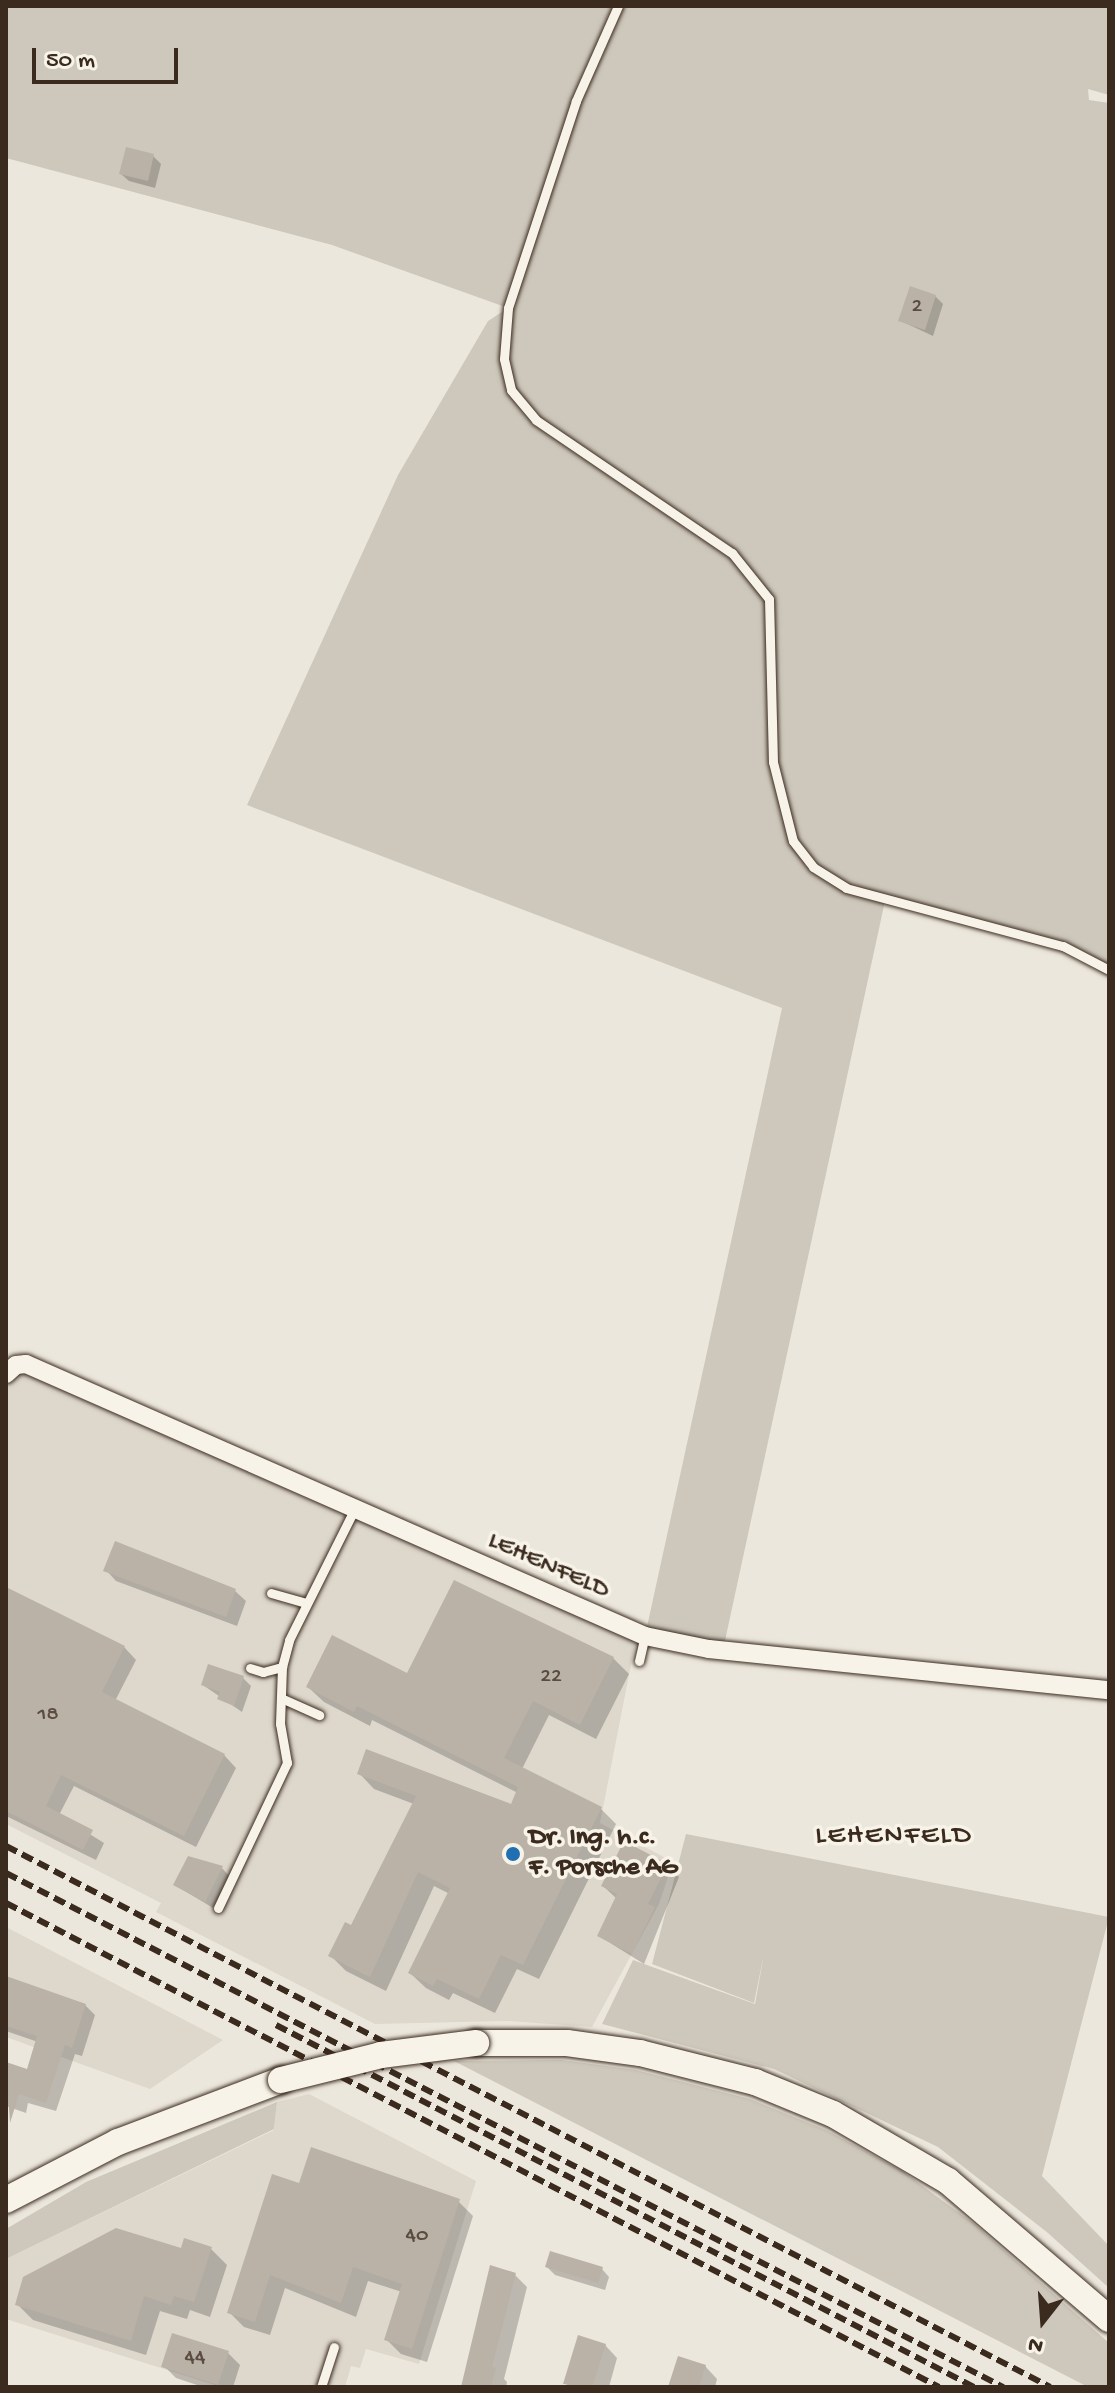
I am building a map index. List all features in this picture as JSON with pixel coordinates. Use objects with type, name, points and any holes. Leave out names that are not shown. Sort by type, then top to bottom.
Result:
[{"type":"main road","points":[[6,2200],[118,2142],[281,2080],[381,2055],[476,2043],[567,2043],[640,2053],[755,2082],[833,2114],[948,2181],[1109,2319]]},
{"type":"street","name":"LEHENFELD","points":[[6,1374],[16,1365],[26,1364],[645,1636],[709,1649],[1109,1690]]},
{"type":"lane","points":[[618,6],[576,101],[508,308],[504,359],[511,390],[536,420],[732,553],[769,599],[775,774],[793,841],[813,867],[846,888],[1063,946],[1109,970]]},
{"type":"lane","points":[[218,1908],[287,1763],[281,1698],[282,1667],[307,1603],[354,1510]]},
{"type":"lane","points":[[271,1593],[307,1603]]},
{"type":"lane","points":[[639,1661],[645,1636]]},
{"type":"lane","points":[[250,1668],[263,1672],[282,1667]]},
{"type":"lane","points":[[281,1698],[319,1715]]},
{"type":"lane","points":[[321,2387],[334,2347]]},
{"type":"shaded area","points":[[6,6],[1109,6],[1109,95],[1088,89],[1089,100],[1109,103],[1109,970],[1063,946],[885,901],[723,1650],[645,1636],[782,1008],[247,805],[398,475],[488,321],[508,308],[332,245],[6,158]]},
{"type":"shaded area","points":[[16,1365],[636,1639],[600,1823],[673,1862],[659,1904],[592,2027],[507,2021],[375,2024],[156,1912],[161,1903],[6,1824],[6,1394]]},
{"type":"shaded area","points":[[686,1834],[1109,1917],[1042,2176],[1109,2246],[1109,2288],[1048,2233],[938,2147],[774,2069],[602,2024],[633,1960],[755,2004],[764,1954],[754,2003],[652,1964]]},
{"type":"shaded area","points":[[6,1927],[223,2040],[150,2089],[6,2037]]},
{"type":"shaded area","points":[[562,2060],[636,2070],[750,2099],[826,2130],[902,2171],[973,2223],[1109,2343],[1109,2387],[1088,2387],[454,2061]]},
{"type":"shaded area","points":[[309,2094],[476,2181],[419,2364],[366,2349],[360,2368],[351,2366],[345,2387],[221,2387],[6,2319],[6,2259],[274,2130],[277,2102]]},
{"type":"shaded area","points":[[277,2102],[274,2129],[6,2259],[6,2229],[86,2182]]},
{"type":"building","points":[[126,147],[154,154],[148,181],[119,174]]},
{"type":"building","points":[[910,286],[936,295],[925,330],[898,321]]},
{"type":"building","points":[[115,1541],[236,1589],[226,1617],[103,1571]]},
{"type":"building","points":[[454,1580],[614,1657],[580,1725],[533,1701],[504,1758],[602,1807],[523,1965],[501,1955],[479,1999],[437,1979],[433,1986],[408,1973],[450,1888],[418,1872],[370,1977],[328,1956],[345,1922],[351,1925],[416,1796],[357,1774],[366,1749],[511,1804],[518,1787],[357,1706],[354,1712],[306,1687],[332,1635],[407,1673]]},
{"type":"building","points":[[6,1587],[125,1646],[102,1692],[225,1754],[184,1836],[61,1775],[46,1806],[93,1830],[83,1850],[6,1811]]},
{"type":"building","points":[[208,1664],[244,1676],[234,1706],[217,1699],[220,1692],[201,1685]]},
{"type":"building","points":[[624,1841],[668,1864],[648,1904],[655,1907],[632,1954],[597,1936],[617,1894],[601,1886]]},
{"type":"building","points":[[188,1856],[223,1866],[205,1902],[173,1885]]},
{"type":"building","points":[[6,1976],[86,2004],[72,2048],[65,2045],[46,2103],[19,2094],[10,2123],[6,2062],[27,2069],[37,2036],[6,2026]]},
{"type":"building","points":[[311,2147],[460,2199],[412,2349],[384,2340],[402,2284],[353,2267],[341,2303],[270,2275],[255,2322],[227,2313],[272,2174],[299,2183]]},
{"type":"building","points":[[116,2228],[181,2248],[184,2238],[212,2247],[194,2302],[174,2296],[171,2305],[144,2296],[131,2341],[15,2305],[23,2277]]},
{"type":"building","points":[[550,2251],[603,2267],[598,2283],[545,2267]]},
{"type":"building","points":[[490,2265],[516,2273],[492,2367],[496,2368],[491,2387],[461,2387]]},
{"type":"building","points":[[172,2333],[229,2351],[218,2385],[161,2367]]},
{"type":"building","points":[[578,2335],[606,2344],[592,2387],[563,2384]]},
{"type":"building","points":[[678,2356],[706,2365],[699,2387],[668,2387]]},
{"type":"railway","points":[[6,1846],[1050,2387]]},
{"type":"railway","points":[[6,1873],[1003,2387]]},
{"type":"railway","points":[[6,1903],[939,2387]]},
{"type":"railway","points":[[276,2025],[974,2387]]},
{"type":"place","name":"Dr. Ing. h.c. F. Porsche AG","points":[[513,1854]]},
{"type":"district","name":"LEHENFELD","points":[[894,1837]]}]
